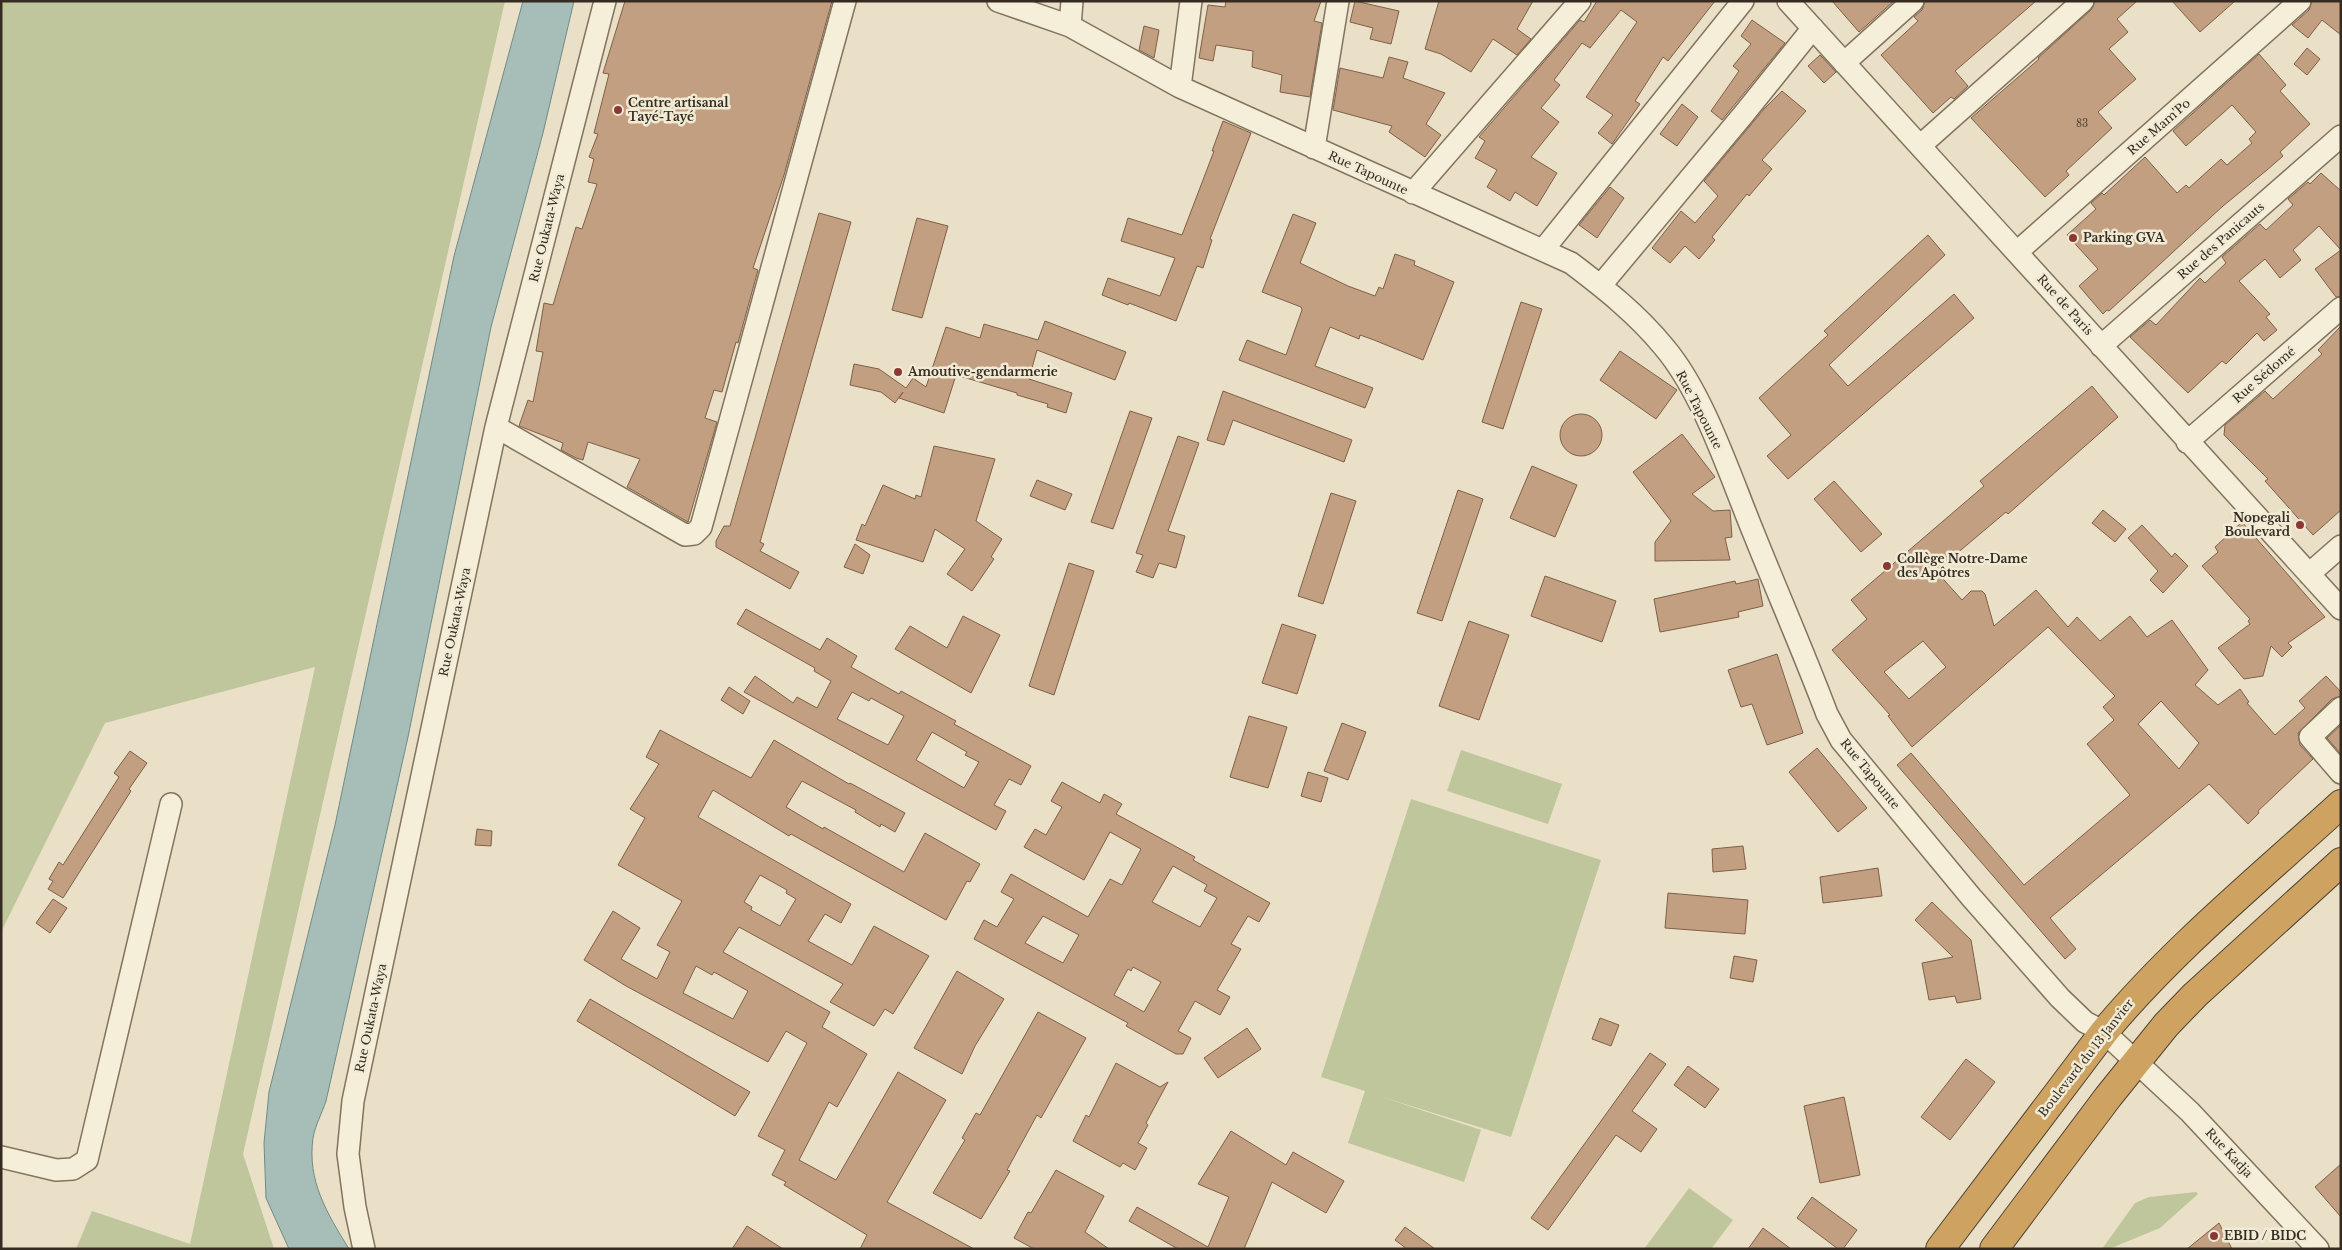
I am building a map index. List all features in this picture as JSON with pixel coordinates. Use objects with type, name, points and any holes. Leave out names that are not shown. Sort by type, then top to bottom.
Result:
[{"type":"highway","name":"Boulevard du 13 Janvier","points":[[1940,1249],[2104,1032],[2133,997],[2164,966],[2341,804]]},
{"type":"highway","points":[[1994,1249],[2136,1062],[2166,1026],[2195,995],[2341,862]]},
{"type":"street","name":"Rue Oukata-Waya","points":[[364,1249],[354,1207],[348,1154],[353,1101],[496,427],[605,1]]},
{"type":"street","points":[[496,427],[685,535],[694,534],[701,527],[845,1]]},
{"type":"street","name":"Rue Tapounte","points":[[998,1],[1070,26],[1180,88],[1413,194],[1543,250],[1570,263],[1601,285],[1664,347],[1687,380],[1724,459],[1827,714],[1841,740],[1971,898],[2060,998],[2085,1022],[2104,1032],[2136,1062]]},
{"type":"street","points":[[1070,26],[1072,1]]},
{"type":"street","points":[[1180,88],[1191,1]]},
{"type":"street","points":[[1314,148],[1338,1]]},
{"type":"street","points":[[1413,194],[1580,1]]},
{"type":"street","points":[[1543,250],[1743,1]]},
{"type":"street","name":"Rue de Paris","points":[[1788,1],[1921,145],[2187,442],[2341,609]]},
{"type":"street","points":[[1844,63],[1914,1]]},
{"type":"street","points":[[1921,145],[2083,1]]},
{"type":"street","name":"Rue Mam'Po","points":[[2017,252],[2300,1]]},
{"type":"street","points":[[1601,285],[1813,28]]},
{"type":"street","name":"Rue des Panicauts","points":[[2101,346],[2341,136]]},
{"type":"street","name":"Rue Sédomé","points":[[2187,442],[2341,308]]},
{"type":"street","points":[[2309,574],[2341,546]]},
{"type":"street","points":[[2338,765],[2310,737],[2341,708]]},
{"type":"street","points":[[1,1157],[56,1170],[73,1169],[87,1160],[171,804]]},
{"type":"street","name":"Rue Kadja","points":[[2136,1062],[2190,1112],[2318,1249]]},
{"type":"green space","points":[[1,1],[505,1],[243,1154],[274,1249],[76,1249],[92,1211],[190,1244],[315,667],[105,723],[1,932]]},
{"type":"green space","points":[[1461,750],[1562,784],[1548,824],[1447,791]]},
{"type":"green space","points":[[1411,799],[1601,860],[1511,1137],[1379,1096],[1481,1130],[1464,1182],[1348,1143],[1365,1091],[1321,1077]]},
{"type":"green space","points":[[1689,1188],[1733,1220],[1711,1249],[1644,1249]]},
{"type":"green space","points":[[2196,1192],[2198,1194],[2160,1228],[2109,1249],[2102,1249],[2135,1203],[2149,1197]]},
{"type":"water","points":[[523,1],[574,1],[543,133],[491,327],[408,737],[326,1101],[313,1138],[313,1168],[320,1196],[333,1223],[349,1249],[289,1249],[266,1198],[264,1143],[269,1092],[335,825],[454,256]]},
{"type":"building","points":[[625,1],[832,1],[784,175],[753,268],[758,270],[738,343],[736,342],[722,392],[714,390],[705,418],[717,422],[688,522],[627,487],[640,459],[588,442],[583,460],[561,450],[563,443],[519,426],[528,400],[533,402],[543,352],[536,351],[544,303],[553,305],[576,227],[582,229],[597,184],[588,182],[594,159],[589,157],[598,134],[594,133],[609,74],[603,73]]},
{"type":"building","points":[[1226,1],[1321,1],[1314,21],[1322,23],[1310,97],[1280,92],[1282,75],[1252,67],[1253,51],[1216,45],[1213,61],[1199,58],[1208,5],[1225,7]]},
{"type":"building","points":[[1355,1],[1399,11],[1391,44],[1370,39],[1373,28],[1350,22]]},
{"type":"building","points":[[1439,1],[1533,1],[1517,29],[1531,39],[1517,55],[1493,39],[1471,72],[1441,54],[1425,49]]},
{"type":"building","points":[[1597,1],[1715,1],[1668,61],[1663,57],[1635,101],[1640,104],[1612,144],[1598,133],[1613,115],[1586,97],[1637,22],[1621,10],[1590,48],[1582,43],[1554,80],[1560,85],[1541,108],[1559,122],[1531,157],[1557,173],[1537,206],[1515,192],[1510,201],[1487,187],[1497,170],[1475,158],[1485,141],[1479,137],[1580,20],[1584,22]]},
{"type":"building","points":[[1832,1],[1894,1],[1859,32]]},
{"type":"building","points":[[1925,1],[2036,1],[1955,71],[1968,86],[1954,99],[1951,97],[1933,113],[1881,55],[1918,21],[1914,17],[1922,10]]},
{"type":"building","points":[[2095,1],[2137,1],[2117,19],[2128,32],[2109,49],[2136,79],[2098,112],[2112,128],[2066,171],[2069,175],[2045,197],[1971,118],[2039,59],[2091,10]]},
{"type":"building","points":[[2172,1],[2235,1],[2200,32]]},
{"type":"building","points":[[2312,1],[2341,1],[2341,35],[2322,20],[2308,38],[2292,25],[2309,10]]},
{"type":"building","points":[[1752,20],[1785,43],[1722,120],[1711,111],[1739,71],[1733,66],[1751,44],[1741,36]]},
{"type":"building","points":[[1144,26],[1159,30],[1154,58],[1139,50]]},
{"type":"building","points":[[2307,48],[2320,59],[2307,75],[2294,64]]},
{"type":"building","points":[[2259,54],[2286,85],[2280,91],[2310,124],[2280,152],[2283,156],[2223,206],[2109,311],[2107,310],[2103,314],[2079,286],[2098,269],[2067,235],[2096,209],[2091,203],[2102,193],[2104,195],[2145,157],[2177,193],[2186,185],[2189,188],[2221,159],[2227,165],[2252,143],[2249,139],[2256,132],[2232,105],[2186,146],[2173,131]]},
{"type":"building","points":[[1820,55],[1836,72],[1824,83],[1808,66]]},
{"type":"building","points":[[1389,57],[1408,62],[1403,78],[1445,93],[1426,124],[1441,135],[1425,157],[1389,132],[1392,126],[1333,110],[1340,68],[1383,78]]},
{"type":"building","points":[[1782,91],[1806,111],[1762,160],[1772,169],[1749,196],[1747,194],[1712,237],[1715,240],[1699,259],[1685,246],[1670,263],[1652,248],[1681,211],[1695,223],[1718,196],[1704,181],[1764,109]]},
{"type":"building","points":[[1682,104],[1698,117],[1677,146],[1660,134]]},
{"type":"building","points":[[1223,121],[1251,133],[1210,239],[1212,240],[1203,268],[1197,266],[1176,321],[1102,295],[1108,278],[1160,296],[1175,258],[1121,241],[1128,218],[1182,235],[1214,151],[1212,151]]},
{"type":"building","points":[[2321,173],[2341,191],[2341,250],[2319,226],[2293,250],[2301,260],[2280,278],[2265,259],[2239,281],[2270,314],[2266,317],[2277,330],[2264,341],[2257,333],[2226,364],[2222,361],[2188,393],[2130,337],[2150,320],[2156,325],[2200,278],[2205,283],[2226,263],[2222,257],[2260,224],[2266,230],[2293,205],[2288,199],[2308,182],[2310,184]]},
{"type":"building","points":[[1610,187],[1624,198],[1597,238],[1579,225]]},
{"type":"building","points":[[819,213],[851,222],[760,542],[764,544],[760,551],[799,572],[790,589],[716,547],[716,541],[724,526],[730,526]]},
{"type":"building","points":[[1293,214],[1316,223],[1300,263],[1348,286],[1375,296],[1379,287],[1383,289],[1395,254],[1415,261],[1414,265],[1454,282],[1423,360],[1360,335],[1359,339],[1330,327],[1315,366],[1373,388],[1365,408],[1239,360],[1247,340],[1286,355],[1302,310],[1301,307],[1262,292]]},
{"type":"building","points":[[917,218],[948,226],[922,318],[892,310]]},
{"type":"building","points":[[1928,235],[1945,255],[1829,365],[1848,386],[1954,294],[1974,318],[1788,479],[1767,456],[1791,435],[1759,398],[1828,335],[1824,331]]},
{"type":"building","points":[[2341,250],[2341,296],[2336,297],[2315,269]]},
{"type":"building","points":[[1521,302],[1542,309],[1503,429],[1482,422]]},
{"type":"building","points":[[1045,321],[1126,352],[1115,380],[1037,350],[1029,379],[1072,393],[1066,413],[1047,407],[1048,404],[1017,395],[1017,393],[956,375],[944,413],[899,398],[903,392],[895,403],[881,392],[850,385],[854,364],[879,369],[906,388],[913,378],[926,387],[946,327],[980,338],[984,324],[1038,340]]},
{"type":"building","points":[[2341,326],[2341,510],[2313,535],[2265,481],[2268,479],[2224,435],[2225,425],[2265,391],[2273,399],[2322,354],[2318,350]]},
{"type":"building","points":[[1620,351],[1677,390],[1656,419],[1600,380]]},
{"type":"building","points":[[2092,386],[2118,417],[2008,514],[2006,512],[1936,571],[1962,600],[1971,591],[1982,591],[1985,594],[1994,626],[2036,590],[2068,627],[2077,617],[2100,641],[2130,616],[2147,637],[2172,620],[2208,670],[2195,685],[2218,705],[2240,689],[2249,702],[2247,703],[2275,735],[2305,708],[2299,701],[2326,676],[2341,692],[2341,696],[2332,699],[2298,733],[2300,745],[2313,759],[2258,811],[2259,813],[2248,824],[2209,784],[2050,918],[2076,949],[2065,959],[1897,765],[1911,753],[2024,885],[2130,795],[2087,744],[2114,720],[2103,707],[2115,696],[2048,627],[1912,747],[1888,716],[1890,715],[1832,650],[1867,619],[1851,600],[1984,486],[1980,481]],"holes":[[[1923,641],[1946,667],[1909,699],[1884,672]],[[2161,701],[2199,743],[2179,769],[2138,724]]]},
{"type":"building","points":[[1223,391],[1352,440],[1344,462],[1233,420],[1224,445],[1207,440]]},
{"type":"building","points":[[1130,411],[1152,418],[1113,529],[1091,522]]},
{"type":"building","points":[[1581,414],[1596,420],[1602,435],[1596,450],[1581,456],[1566,450],[1560,435],[1566,420]]},
{"type":"building","points":[[1682,434],[1715,477],[1692,494],[1713,511],[1730,510],[1732,537],[1725,538],[1730,560],[1655,561],[1655,542],[1671,521],[1633,472]]},
{"type":"building","points":[[1178,436],[1199,443],[1168,531],[1185,536],[1176,568],[1159,563],[1153,578],[1136,572],[1143,555],[1136,553]]},
{"type":"building","points":[[934,446],[995,459],[976,521],[1002,539],[991,557],[994,559],[972,591],[947,574],[965,549],[935,529],[923,562],[856,540],[862,524],[865,526],[883,485],[915,499],[916,495],[921,497]]},
{"type":"building","points":[[1532,466],[1577,485],[1555,537],[1510,518]]},
{"type":"building","points":[[1037,480],[1072,494],[1065,510],[1030,496]]},
{"type":"building","points":[[1834,481],[1882,534],[1861,552],[1814,499]]},
{"type":"building","points":[[1458,490],[1483,499],[1442,621],[1417,613]]},
{"type":"building","points":[[1331,493],[1356,501],[1323,604],[1298,596]]},
{"type":"building","points":[[2103,510],[2126,529],[2115,542],[2092,523]]},
{"type":"building","points":[[2242,522],[2325,617],[2288,643],[2292,647],[2282,657],[2271,646],[2263,676],[2244,679],[2218,648],[2250,624],[2248,621],[2250,619],[2202,566],[2218,552],[2215,547]]},
{"type":"building","points":[[2142,525],[2172,557],[2175,553],[2188,566],[2163,593],[2150,580],[2158,571],[2128,538]]},
{"type":"building","points":[[855,544],[870,555],[863,574],[844,567]]},
{"type":"building","points":[[1069,563],[1094,571],[1054,695],[1029,686]]},
{"type":"building","points":[[1545,576],[1616,601],[1602,642],[1531,616]]},
{"type":"building","points":[[1758,579],[1763,606],[1738,612],[1739,617],[1660,632],[1654,599],[1735,581],[1736,584]]},
{"type":"building","points":[[746,609],[820,650],[827,638],[857,656],[851,667],[899,694],[901,691],[956,721],[954,724],[1031,766],[1021,785],[1009,779],[994,805],[1006,811],[996,830],[744,692],[755,676],[793,703],[797,697],[817,708],[831,681],[814,671],[815,668],[737,624]],"holes":[[[852,692],[869,701],[871,698],[904,716],[888,745],[837,719]],[[932,732],[967,752],[965,755],[979,762],[964,788],[916,760]]]},
{"type":"building","points":[[963,616],[1000,635],[971,693],[895,649],[910,626],[947,648]]},
{"type":"building","points":[[1469,621],[1509,635],[1479,720],[1439,706]]},
{"type":"building","points":[[1282,624],[1316,635],[1297,694],[1262,683]]},
{"type":"building","points":[[1777,654],[1803,733],[1767,745],[1752,704],[1741,707],[1728,670]]},
{"type":"building","points":[[729,687],[750,701],[743,714],[721,700]]},
{"type":"building","points":[[1249,716],[1287,727],[1268,788],[1230,777]]},
{"type":"building","points":[[1342,723],[1366,732],[1348,780],[1324,771]]},
{"type":"building","points":[[2341,725],[2341,754],[2327,738]]},
{"type":"building","points":[[660,730],[751,778],[774,740],[849,784],[905,813],[895,832],[881,824],[880,827],[855,812],[856,810],[802,781],[786,807],[904,872],[925,833],[980,864],[970,882],[967,881],[946,920],[791,834],[789,836],[713,790],[698,817],[851,904],[841,923],[825,914],[808,941],[852,965],[874,926],[929,956],[893,1014],[885,1009],[874,1026],[830,1002],[843,984],[739,927],[723,952],[830,1012],[822,1027],[867,1054],[837,1107],[829,1102],[799,1160],[836,1180],[898,1072],[946,1100],[887,1202],[974,1249],[860,1249],[867,1235],[784,1185],[786,1182],[772,1175],[785,1150],[758,1136],[807,1043],[786,1031],[768,1062],[626,986],[584,960],[613,911],[640,928],[621,959],[657,979],[670,952],[657,945],[682,901],[618,865],[645,818],[630,809],[659,764],[646,757]],"holes":[[[760,875],[787,890],[786,893],[796,899],[780,926],[751,910],[752,907],[744,902]],[[696,966],[712,975],[714,972],[748,991],[733,1019],[683,993]]]},
{"type":"building","points":[[1817,748],[1867,808],[1838,832],[1789,772]]},
{"type":"building","points":[[130,751],[147,763],[129,789],[131,791],[63,898],[48,889],[53,881],[49,879],[59,862],[63,865],[119,777],[114,773]]},
{"type":"building","points":[[1308,772],[1328,778],[1321,802],[1301,796]]},
{"type":"building","points":[[1062,782],[1100,803],[1104,794],[1122,804],[1116,814],[1195,857],[1193,860],[1270,903],[1259,922],[1248,916],[1231,944],[1241,949],[1217,990],[1230,997],[1220,1015],[1195,1001],[1178,1031],[1191,1038],[1183,1054],[1176,1054],[1126,1026],[1128,1023],[974,939],[984,920],[997,927],[1014,899],[1001,892],[1011,874],[1088,917],[1110,879],[1122,885],[1141,849],[1110,832],[1084,880],[1024,847],[1035,829],[1046,835],[1062,807],[1051,801]],"holes":[[[1173,866],[1207,885],[1204,891],[1217,898],[1200,927],[1152,902]],[[1043,916],[1079,935],[1063,963],[1025,943]],[[1133,967],[1161,982],[1144,1012],[1114,995],[1128,969],[1131,971]]]},
{"type":"building","points":[[477,829],[492,831],[491,846],[475,845]]},
{"type":"building","points":[[1743,846],[1746,869],[1713,872],[1712,849]]},
{"type":"building","points":[[1878,868],[1882,896],[1823,903],[1820,877]]},
{"type":"building","points":[[1668,893],[1748,900],[1745,934],[1665,928]]},
{"type":"building","points":[[53,899],[67,908],[50,933],[36,923]]},
{"type":"building","points":[[1932,902],[1971,940],[1981,999],[1957,1003],[1955,996],[1929,1000],[1922,963],[1953,957],[1915,920]]},
{"type":"building","points":[[1734,956],[1757,960],[1753,982],[1730,978]]},
{"type":"building","points":[[957,971],[1004,999],[975,1046],[962,1074],[914,1048]]},
{"type":"building","points":[[590,999],[750,1092],[735,1116],[577,1021]]},
{"type":"building","points":[[1038,1012],[1086,1038],[1041,1118],[1037,1115],[1007,1170],[1010,1171],[981,1219],[933,1193],[965,1140],[962,1138],[976,1113],[980,1115]]},
{"type":"building","points":[[1600,1018],[1619,1025],[1611,1046],[1592,1039]]},
{"type":"building","points":[[1247,1028],[1261,1049],[1218,1078],[1204,1058]]},
{"type":"building","points":[[1650,1053],[1666,1064],[1632,1111],[1657,1129],[1641,1152],[1616,1135],[1548,1230],[1531,1218]]},
{"type":"building","points":[[1966,1059],[1995,1082],[1950,1140],[1921,1117]]},
{"type":"building","points":[[1116,1063],[1160,1087],[1168,1082],[1146,1123],[1148,1125],[1138,1143],[1147,1148],[1135,1170],[1123,1163],[1120,1167],[1073,1141],[1086,1115],[1089,1117]]},
{"type":"building","points":[[1688,1066],[1719,1089],[1705,1108],[1674,1085]]},
{"type":"building","points":[[1844,1097],[1860,1175],[1820,1183],[1804,1106]]},
{"type":"building","points":[[1231,1131],[1286,1165],[1293,1152],[1344,1181],[1326,1213],[1272,1182],[1244,1249],[1178,1249],[1129,1221],[1137,1207],[1208,1247],[1229,1197],[1198,1184]]},
{"type":"building","points":[[2341,1164],[2341,1217],[2315,1187]]},
{"type":"building","points":[[1056,1170],[1104,1196],[1085,1232],[1109,1249],[1034,1249],[1014,1238],[1028,1212],[1031,1213]]},
{"type":"building","points":[[1812,1197],[1857,1230],[1843,1249],[1838,1249],[1797,1218]]},
{"type":"building","name":"EBID / BIDC","points":[[2219,1223],[2232,1249],[2187,1249]]},
{"type":"building","points":[[747,1226],[783,1249],[732,1249]]},
{"type":"building","points":[[1405,1227],[1435,1249],[1407,1249],[1395,1240]]},
{"type":"building","points":[[1763,1228],[1791,1249],[1748,1249]]},
{"type":"place","name":"Centre artisanal Tayé-Tayé","points":[[618,110]]},
{"type":"place","name":"Parking GVA","points":[[2073,238]]},
{"type":"place","name":"Amoutive-gendarmerie","points":[[898,372]]},
{"type":"place","name":"Nopegali Boulevard","points":[[2300,525]]},
{"type":"place","name":"Collège Notre-Dame des Apôtres","points":[[1887,566]]},
{"type":"place","name":"EBID / BIDC","points":[[2214,1236]]}]
